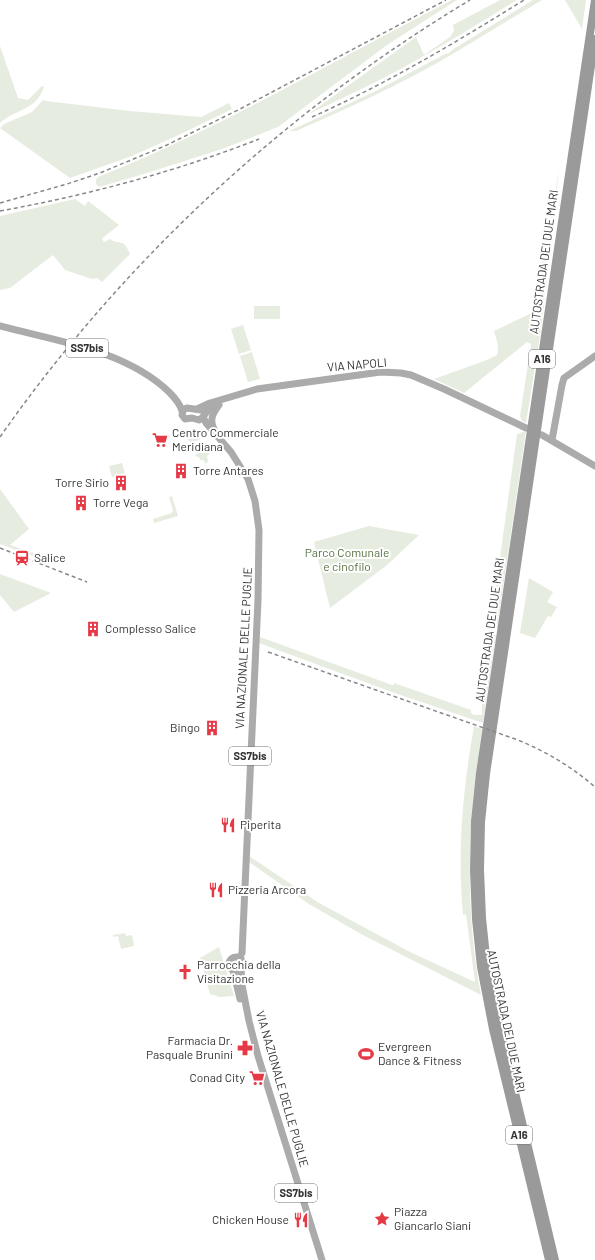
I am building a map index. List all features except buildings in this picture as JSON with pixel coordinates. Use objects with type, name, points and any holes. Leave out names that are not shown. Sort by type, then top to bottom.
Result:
[{"type":"highway","name":"AUTOSTRADA DEI DUE MARI","points":[[549,1260],[492,1011],[476,919],[474,870],[478,797],[489,736],[595,0]]},
{"type":"highway","name":"AUTOSTRADA DEI DUE MARI","points":[[491,720],[595,40]]},
{"type":"highway","name":"AUTOSTRADA DEI DUE MARI","points":[[492,1011],[555,1260]]},
{"type":"main road","name":"SS7bis","points":[[0,326],[78,346],[113,357],[153,378],[174,397],[194,409]]},
{"type":"main road","points":[[552,440],[564,378],[595,356]]},
{"type":"main road","name":"VIA NAPOLI","points":[[201,417],[210,407],[257,389],[381,372],[411,375],[526,428]]},
{"type":"main road","name":"SS7bis","points":[[174,397],[182,411]]},
{"type":"main road","points":[[217,435],[211,418],[213,412],[225,400]]},
{"type":"main road","name":"VIA NAPOLI","points":[[182,411],[225,400]]},
{"type":"main road","points":[[182,411],[182,415],[185,419],[201,417],[202,412],[194,409]]},
{"type":"main road","name":"VIA NAZIONALE DELLE PUGLIE","points":[[201,417],[223,443]]},
{"type":"main road","name":"VIA NAZIONALE DELLE PUGLIE","points":[[201,417],[232,452],[243,469],[252,489],[259,530],[258,600],[244,873],[242,953],[239,958]]},
{"type":"main road","points":[[542,435],[595,466]]},
{"type":"main road","name":"SS7bis","points":[[233,970],[230,966],[230,962],[234,958],[239,958],[243,963],[241,968]]},
{"type":"main road","points":[[233,970],[237,971],[241,968]]},
{"type":"main road","name":"VIA NAZIONALE DELLE PUGLIE","points":[[241,968],[242,985],[258,1056],[322,1260]]},
{"type":"main road","name":"VIA NAZIONALE DELLE PUGLIE","points":[[233,970],[254,1057],[317,1260]]},
{"type":"green space","points":[[452,0],[457,0],[387,45],[278,127],[222,149],[147,173],[99,187],[96,184],[98,177],[189,137],[277,93]]},
{"type":"green space","points":[[500,0],[517,0],[406,66],[310,113],[416,37],[424,55],[450,37],[454,31],[453,25]]},
{"type":"green space","points":[[533,0],[542,0],[413,76],[296,131],[289,131],[372,93],[447,53],[448,54],[452,50]]},
{"type":"green space","points":[[565,0],[586,0],[582,29]]},
{"type":"green space","points":[[0,46],[18,98],[28,100],[42,86],[44,87],[36,101],[0,123]]},
{"type":"green space","points":[[43,100],[130,111],[201,117],[229,103],[232,109],[132,156],[70,178],[0,128],[4,124],[32,112]]},
{"type":"green space","points":[[559,169],[541,330],[526,423],[522,421],[520,416],[531,344],[527,342],[464,393],[434,379],[497,355],[498,346],[494,331],[536,311],[540,274]]},
{"type":"green space","points":[[75,199],[85,206],[88,201],[119,225],[102,239],[104,242],[110,239],[125,245],[130,254],[102,282],[97,278],[92,279],[65,270],[53,255],[10,288],[0,290],[0,216]]},
{"type":"green space","points":[[254,306],[280,306],[280,319],[254,319]]},
{"type":"green space","points":[[243,325],[251,350],[239,354],[231,329]]},
{"type":"green space","points":[[252,352],[260,379],[248,382],[240,356]]},
{"type":"green space","points":[[526,431],[497,628],[492,626],[491,623],[517,434]]},
{"type":"green space","points":[[190,432],[197,435],[200,440],[190,442],[185,436],[186,433]]},
{"type":"green space","points":[[206,448],[211,452],[207,456],[208,461],[206,464],[203,460],[200,460],[199,457],[195,456],[197,453],[203,452]]},
{"type":"green space","points":[[122,463],[125,473],[112,477],[109,466]]},
{"type":"green space","points":[[0,489],[29,529],[10,545],[39,555],[38,558],[0,544]]},
{"type":"green space","points":[[172,496],[178,516],[154,523],[153,519],[172,513],[173,510],[169,497]]},
{"type":"green space","name":"Parco Comunale e cinofilo","points":[[369,526],[419,535],[387,565],[330,608],[314,542]]},
{"type":"green space","points":[[0,574],[51,593],[14,612],[0,595]]},
{"type":"green space","points":[[529,578],[553,592],[547,602],[557,607],[551,617],[548,616],[535,638],[520,633]]},
{"type":"green space","points":[[490,634],[496,635],[483,723],[389,691],[259,643],[260,637],[392,685],[394,685],[394,683],[471,710],[471,713],[474,715],[482,715],[485,674],[479,665],[484,659]]},
{"type":"green space","points":[[474,726],[482,729],[472,810],[470,887],[474,952],[481,995],[361,934],[309,904],[249,862],[249,856],[319,903],[410,952],[475,982],[466,914],[463,915],[461,891],[462,820]]},
{"type":"green space","points":[[125,933],[126,936],[132,935],[134,946],[121,949],[118,936],[113,937],[113,935]]},
{"type":"green space","points":[[219,947],[234,996],[220,997],[210,994],[200,958]]},
{"type":"railway","points":[[0,203],[100,173],[167,145],[240,109],[446,0]]},
{"type":"railway","points":[[0,437],[48,372],[100,310],[154,250],[212,194],[273,140],[336,90],[402,43],[470,0]]},
{"type":"railway","points":[[312,117],[393,77],[472,32],[524,0]]},
{"type":"railway","points":[[0,211],[66,198],[131,181],[195,162],[259,139]]},
{"type":"railway","points":[[0,548],[87,582]]},
{"type":"railway","points":[[268,652],[518,740],[559,760],[595,787]]},
{"type":"place","name":"Centro Commerciale Meridiana","points":[[160,440]]},
{"type":"place","name":"Torre Antares","points":[[181,471]]},
{"type":"place","name":"Torre Sirio","points":[[121,483]]},
{"type":"place","name":"Torre Vega","points":[[81,503]]},
{"type":"place","name":"Salice","points":[[22,558]]},
{"type":"place","name":"Complesso Salice","points":[[93,629]]},
{"type":"place","name":"Bingo","points":[[212,728]]},
{"type":"place","name":"Piperita","points":[[228,825]]},
{"type":"place","name":"Pizzeria Arcora","points":[[216,890]]},
{"type":"place","name":"Parrocchia della Visitazione","points":[[185,972]]},
{"type":"place","name":"Farmacia Dr. Pasquale Brunini","points":[[245,1048]]},
{"type":"place","name":"Evergreen Dance & Fitness","points":[[366,1054]]},
{"type":"place","name":"Conad City","points":[[257,1078]]},
{"type":"place","name":"Piazza Giancarlo Siani","points":[[382,1219]]},
{"type":"place","name":"Chicken House","points":[[301,1220]]}]
